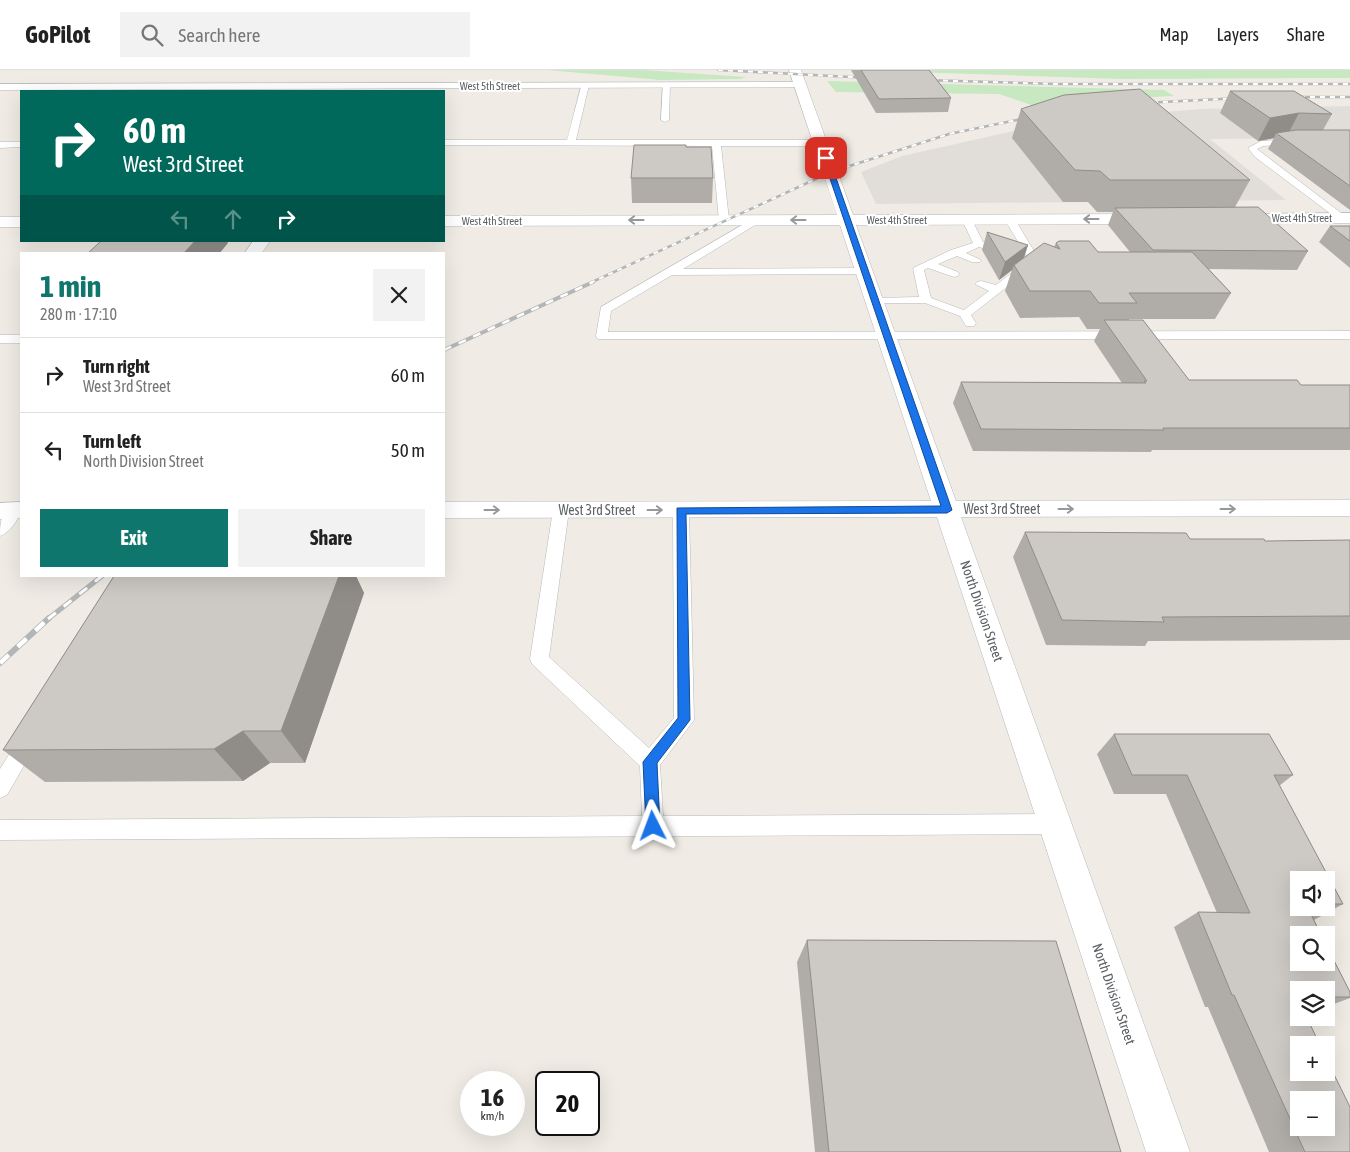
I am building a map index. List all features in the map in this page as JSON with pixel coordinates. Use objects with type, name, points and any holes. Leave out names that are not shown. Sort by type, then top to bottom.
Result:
[{"type":"main road","points":[[381,89],[391,75]]},
{"type":"main road","name":"West 5th Street","points":[[0,87],[381,89],[666,85],[797,78]]},
{"type":"main road","name":"North Division Street","points":[[797,78],[1168,1152]]},
{"type":"main road","name":"West 4th Street","points":[[1215,219],[1346,218]]},
{"type":"main road","name":"West 4th Street","points":[[445,221],[1166,219]]},
{"type":"main road","points":[[0,222],[20,222]]},
{"type":"main road","points":[[254,252],[261,242]]},
{"type":"main road","name":"West 3rd Street","points":[[445,510],[1350,508]]},
{"type":"lane","points":[[571,143],[585,85]]},
{"type":"lane","points":[[666,85],[666,120]]},
{"type":"lane","points":[[1306,142],[1279,142],[1261,144],[1252,148],[1258,155],[1346,218]]},
{"type":"lane","points":[[445,143],[820,143]]},
{"type":"lane","points":[[716,143],[724,220]]},
{"type":"lane","points":[[0,145],[20,145]]},
{"type":"lane","points":[[756,220],[605,309],[602,336],[1350,335]]},
{"type":"lane","points":[[966,220],[979,244]]},
{"type":"lane","points":[[1010,220],[1040,261]]},
{"type":"lane","points":[[926,300],[918,268],[955,252],[979,244],[1040,261]]},
{"type":"lane","points":[[955,252],[976,260]]},
{"type":"lane","points":[[965,314],[1017,275],[1040,261]]},
{"type":"lane","points":[[928,264],[954,274]]},
{"type":"lane","points":[[1002,270],[1017,275]]},
{"type":"lane","points":[[670,272],[865,271]]},
{"type":"lane","points":[[981,284],[998,290]]},
{"type":"lane","points":[[875,301],[926,300],[965,314],[976,336]]},
{"type":"lane","points":[[0,339],[18,339]]},
{"type":"lane","points":[[0,353],[18,339]]},
{"type":"lane","points":[[0,530],[12,510]]},
{"type":"lane","points":[[561,510],[539,659],[650,762]]},
{"type":"lane","points":[[653,826],[650,762],[684,720],[681,510]]},
{"type":"lane","points":[[0,788],[37,728]]},
{"type":"lane","points":[[0,830],[1055,824]]},
{"type":"shaded area","points":[[1350,106],[1350,138],[1210,139],[1286,200],[876,204],[861,172],[902,156],[1058,121],[1201,109]]},
{"type":"green space","points":[[547,70],[643,70],[746,77],[741,79],[660,80]]},
{"type":"green space","points":[[854,70],[1350,70],[1350,78],[1122,79]]},
{"type":"green space","points":[[827,81],[1164,90],[1174,96],[1083,100],[1037,107],[999,94],[836,92]]},
{"type":"building","points":[[861,70],[929,70],[951,98],[879,99]]},
{"type":"building","points":[[1140,89],[1250,180],[1110,180],[1100,171],[1075,170],[1021,109],[1064,95]]},
{"type":"building","points":[[1230,91],[1294,91],[1332,114],[1299,113],[1270,118]]},
{"type":"building","points":[[1296,130],[1350,130],[1350,186],[1276,133]]},
{"type":"building","points":[[634,145],[711,147],[713,178],[631,178]]},
{"type":"building","points":[[1258,207],[1308,251],[1153,250],[1115,208]]},
{"type":"building","points":[[1330,226],[1350,226],[1350,241]]},
{"type":"building","points":[[987,232],[1028,245],[1005,262]]},
{"type":"building","points":[[1059,241],[1089,241],[1098,252],[1192,252],[1231,293],[1129,293],[1137,303],[1099,303],[1090,291],[1030,291],[1014,265],[1044,243],[1060,249],[1056,243]]},
{"type":"building","points":[[100,242],[194,242],[185,252],[89,252]]},
{"type":"building","points":[[1104,320],[1143,320],[1189,380],[1297,380],[1301,385],[1350,385],[1350,428],[981,429],[961,382],[1146,383],[1144,381],[1147,381]]},
{"type":"building","points":[[1025,532],[1186,533],[1190,539],[1264,539],[1265,541],[1350,540],[1350,616],[1162,617],[1164,622],[1062,620]]},
{"type":"building","points":[[113,577],[339,577],[281,731],[243,731],[214,749],[3,750]]},
{"type":"building","points":[[1114,734],[1269,734],[1293,775],[1274,775],[1325,871],[1290,871],[1290,916],[1312,916],[1317,926],[1290,926],[1290,971],[1335,971],[1335,963],[1350,992],[1350,997],[1335,997],[1335,981],[1290,981],[1290,1026],[1311,1026],[1316,1036],[1290,1036],[1290,1081],[1335,1081],[1335,1076],[1350,1107],[1350,1152],[1305,1152],[1298,1136],[1335,1136],[1335,1091],[1290,1091],[1290,1119],[1234,995],[1232,995],[1198,912],[1250,913],[1187,775],[1132,775]]},
{"type":"building","points":[[1335,889],[1343,904],[1335,904]]},
{"type":"building","points":[[807,940],[1056,941],[1121,1152],[829,1152]]},
{"type":"railway","points":[[718,70],[870,78]]},
{"type":"railway","points":[[923,80],[1056,84],[1350,84]]},
{"type":"railway","points":[[1290,97],[1350,97]]},
{"type":"railway","points":[[1143,103],[1240,98]]},
{"type":"railway","points":[[590,283],[831,172],[949,134],[1031,117]]},
{"type":"railway","points":[[445,350],[593,282]]},
{"type":"railway","points":[[48,619],[101,577]]},
{"type":"railway","points":[[0,663],[49,618]]},
{"type":"route","points":[[653,826],[650,762],[684,720],[681,510],[947,510],[826,158]]}]
